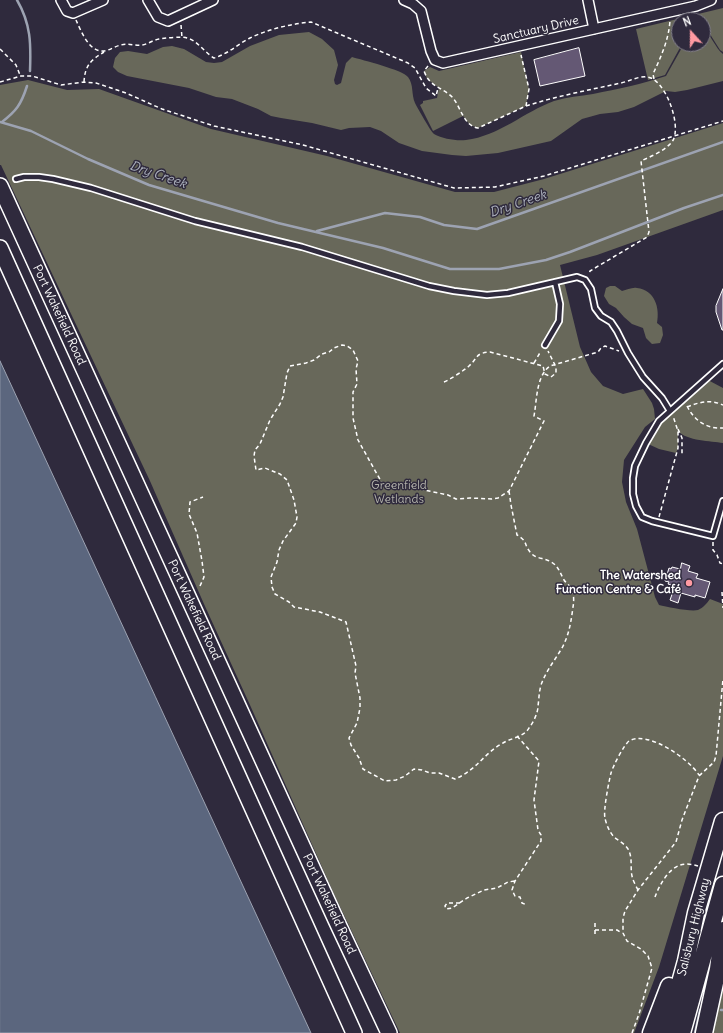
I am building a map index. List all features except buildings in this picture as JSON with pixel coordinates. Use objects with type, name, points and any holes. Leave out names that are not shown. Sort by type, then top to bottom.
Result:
[{"type":"highway","name":"Port Wakefield Road","points":[[0,186],[389,1033]]},
{"type":"highway","points":[[0,248],[354,1033]]},
{"type":"highway","name":"Salisbury Highway","points":[[666,1033],[686,961],[696,913],[723,821]]},
{"type":"highway","name":"Salisbury Highway","points":[[682,1033],[723,885]]},
{"type":"highway","points":[[652,1033],[696,913]]},
{"type":"highway","points":[[704,1033],[718,969],[723,930]]},
{"type":"street","points":[[61,0],[67,11],[73,13],[102,0]]},
{"type":"street","points":[[148,0],[158,17],[168,21],[213,0]]},
{"type":"street","points":[[404,0],[413,4],[421,11],[434,58]]},
{"type":"street","points":[[588,0],[594,29]]},
{"type":"street","name":"Sanctuary Drive","points":[[434,58],[439,62],[443,62],[520,46],[696,6],[711,0]]},
{"type":"street","points":[[718,969],[723,946]]},
{"type":"lane","points":[[16,179],[24,177],[53,178],[91,188],[195,221],[302,247],[429,286],[454,291],[487,295],[508,293],[577,277],[585,280],[591,288],[595,308],[601,316],[611,322],[643,377],[662,398],[670,411]]},
{"type":"lane","points":[[545,345],[559,322],[560,304],[556,282]]},
{"type":"lane","points":[[723,364],[659,421],[635,466],[633,478],[633,494],[636,506],[642,517],[658,523],[713,536],[723,501]]},
{"type":"path","points":[[591,288],[589,278],[590,271],[647,236],[649,232],[641,161],[660,152],[672,142],[676,128],[675,120],[665,93],[654,79],[653,74],[663,53],[670,29],[671,11]]},
{"type":"path","points":[[73,13],[80,29],[92,46],[98,50],[105,51]]},
{"type":"path","points":[[84,82],[88,66],[95,57],[120,45],[144,45],[159,39],[186,38],[196,43],[214,58],[223,55],[267,30],[311,22],[408,63],[415,68],[426,88],[436,96],[438,88]]},
{"type":"path","points":[[181,25],[182,38]]},
{"type":"path","points":[[520,46],[529,89],[526,106]]},
{"type":"path","points":[[0,49],[16,64],[21,76]]},
{"type":"path","points":[[434,58],[424,71],[427,79],[452,97],[470,125],[478,128],[526,106],[575,92],[638,77],[649,77],[654,79]]},
{"type":"path","points":[[0,82],[21,76],[32,76],[61,85],[84,82],[96,83],[126,93],[162,109],[214,126],[303,145],[454,188],[495,187],[544,176],[723,121]]},
{"type":"path","points":[[509,491],[517,534],[524,539],[529,552],[557,565],[564,581],[572,590],[574,600],[570,627],[562,647],[549,668],[542,684],[539,694],[538,708],[529,729],[523,734],[492,750],[466,775],[455,779],[439,773],[430,773],[414,769],[405,776],[396,780],[385,781],[363,769],[359,758],[350,745],[349,738],[359,716],[360,698],[355,673],[356,666],[346,622],[320,612],[294,606],[278,597],[272,587],[271,577],[278,562],[279,550],[283,541],[296,523],[297,517],[294,500],[287,480],[280,474],[265,468],[256,470],[254,456],[255,450],[265,434],[270,420],[283,397],[287,373],[290,366],[314,360],[322,354],[342,345],[347,346],[353,350],[358,361],[356,369],[357,384],[353,392],[353,418],[358,440],[382,483],[390,486],[409,482],[424,490],[448,495],[456,499],[492,499],[498,498],[509,491],[544,421],[534,416],[538,385],[544,372],[550,366],[598,352],[605,346],[628,353]]},
{"type":"path","points":[[444,382],[450,380],[470,366],[477,356],[482,353],[490,352],[542,366],[546,376],[551,377],[557,370],[556,364],[545,345],[534,363]]},
{"type":"path","points":[[723,405],[711,401],[698,403],[687,407],[692,416],[701,423],[713,427],[723,428]]},
{"type":"path","points":[[670,411],[682,438],[682,455]]},
{"type":"path","points":[[658,523],[678,448],[678,431],[676,425]]},
{"type":"path","points":[[200,586],[204,577],[202,561],[197,533],[189,514],[189,510],[190,502],[203,497]]},
{"type":"path","points":[[713,536],[712,550],[717,555],[720,563],[723,564]]},
{"type":"path","points":[[722,592],[723,608]]},
{"type":"path","points":[[632,1033],[652,968],[648,956],[641,949],[627,941],[623,933],[622,918],[625,910],[638,890],[676,842],[682,820],[699,776],[714,762],[716,756],[723,679]]},
{"type":"path","points":[[517,736],[539,761],[534,800],[541,841],[515,881],[512,890],[515,896],[520,897],[522,904],[527,905]]},
{"type":"path","points":[[638,890],[634,884],[632,875],[632,861],[628,849],[614,836],[607,826],[604,817],[611,773],[620,754],[628,742],[639,738],[649,740],[662,745],[684,759],[694,768],[699,776]]},
{"type":"path","points":[[655,897],[658,888],[665,877],[678,866],[691,864],[709,868]]},
{"type":"path","points":[[460,903],[447,903],[445,906],[446,909],[452,908],[460,903],[467,898],[484,890],[497,888],[508,882],[515,881]]},
{"type":"path","points":[[595,924],[595,936]]},
{"type":"path","points":[[595,930],[617,930],[623,933]]},
{"type":"green space","points":[[723,8],[723,52],[720,50],[711,36],[711,12],[706,12]]},
{"type":"green space","points":[[671,21],[671,52],[678,52],[665,75],[648,80],[636,29]]},
{"type":"green space","points":[[309,32],[322,39],[334,50],[338,65],[334,80],[335,84],[337,85],[341,83],[346,63],[352,57],[399,71],[405,74],[410,80],[415,103],[434,134],[441,137],[458,140],[478,138],[489,134],[554,101],[621,88],[666,76],[680,52],[711,52],[711,38],[723,54],[723,81],[687,90],[675,92],[666,91],[634,107],[618,112],[600,114],[582,119],[551,141],[498,153],[466,156],[422,151],[399,143],[381,131],[370,127],[341,130],[271,116],[258,109],[232,99],[216,97],[189,88],[127,76],[118,72],[113,67],[115,58],[120,52],[128,51],[147,54],[163,47],[172,46],[184,49],[206,62],[222,62],[250,46],[279,35]]},
{"type":"green space","points":[[521,52],[529,89],[526,106],[478,128],[470,125],[463,116],[433,131],[420,105],[423,101],[437,98],[439,88],[427,79],[424,71],[430,67],[439,71]]},
{"type":"green space","name":"Greenfield Wetlands","points":[[28,80],[67,90],[99,89],[211,129],[327,156],[455,192],[494,192],[544,179],[723,123],[723,210],[597,255],[560,265],[580,347],[591,372],[603,386],[623,394],[643,389],[654,409],[655,419],[645,427],[624,460],[622,482],[626,502],[637,529],[655,597],[659,605],[685,610],[698,610],[710,599],[723,604],[723,756],[659,967],[634,1033],[400,1033],[334,894],[150,481],[0,165],[0,85]]},
{"type":"green space","points":[[615,286],[622,291],[633,288],[643,289],[652,296],[658,311],[657,323],[662,327],[663,335],[660,343],[652,344],[646,338],[643,328],[632,324],[616,308],[609,304],[604,296],[606,288]]},
{"type":"green space","points":[[706,379],[723,388],[723,443],[693,439],[678,431],[678,448],[676,453],[659,449],[646,443],[659,421]]},
{"type":"green space","points":[[723,963],[723,1033],[709,1033]]},
{"type":"water","points":[[0,361],[311,1033],[0,1033]]},
{"type":"waterway","points":[[17,0],[28,26],[30,71]]},
{"type":"waterway","points":[[2,122],[18,107],[27,86]]},
{"type":"waterway","name":"Dry Creek","points":[[0,122],[31,131],[88,159],[149,185],[278,223],[383,248],[450,269],[499,269],[546,260],[684,208],[723,195]]},
{"type":"waterway","name":"Dry Creek","points":[[317,231],[385,213],[420,217],[444,225],[477,229],[723,142]]},
{"type":"waterway","points":[[695,1033],[700,1010]]},
{"type":"place","name":"The Watershed Function Centre & Café","points":[[689,583]]}]
